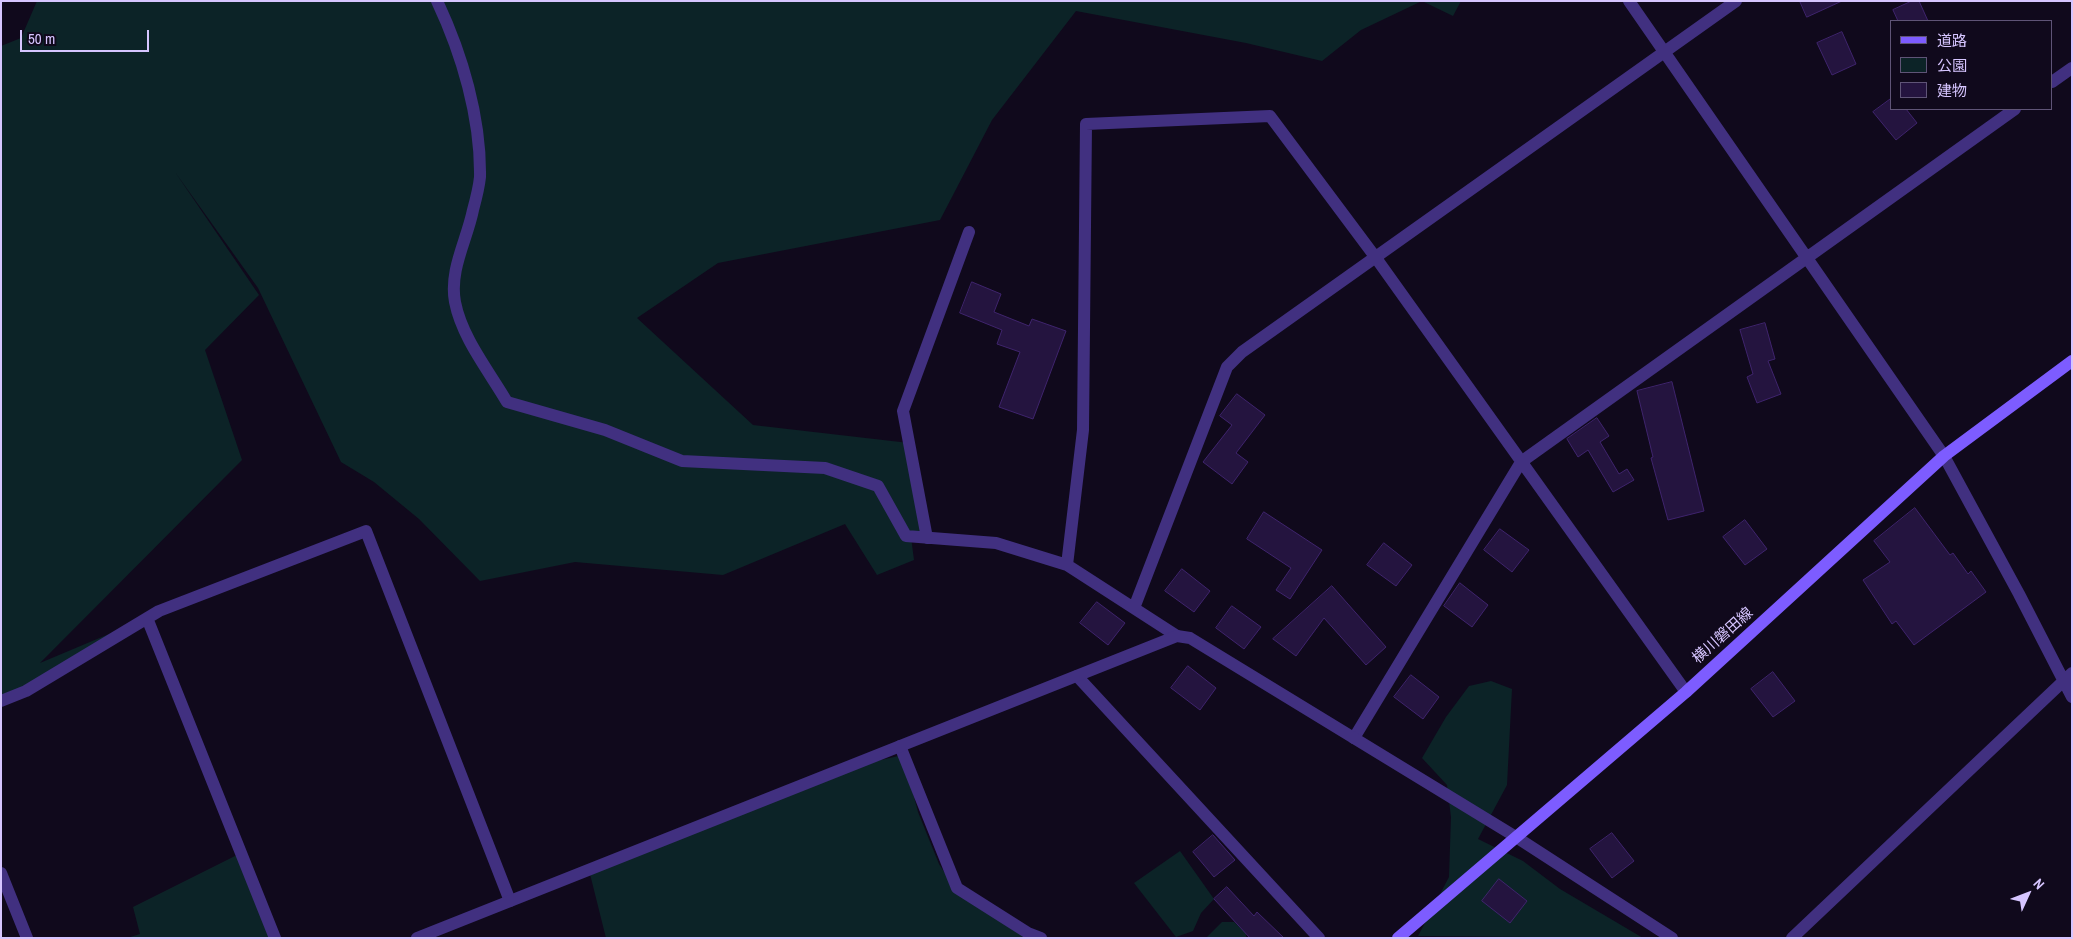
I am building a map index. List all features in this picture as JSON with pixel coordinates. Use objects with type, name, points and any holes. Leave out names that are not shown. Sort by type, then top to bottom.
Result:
[{"type":"main road","name":"横川磐田線","points":[[1398,938],[1686,692],[1944,456],[2072,361]]},
{"type":"street","points":[[437,1],[457,50],[477,126],[480,178],[473,213],[459,257],[453,286],[455,302],[462,326],[507,402],[605,430],[682,461],[825,468],[878,486],[906,536],[996,543],[1067,565],[1177,636],[1190,638],[1516,837],[1672,938]]},
{"type":"street","points":[[1629,1],[1663,53],[1944,456],[2019,594],[2068,677],[2072,697]]},
{"type":"street","points":[[1134,608],[1227,367],[1242,352],[1736,1]]},
{"type":"street","points":[[2053,81],[2072,68]]},
{"type":"street","points":[[1354,738],[1521,462],[1808,259],[2014,110]]},
{"type":"street","points":[[1067,565],[1083,430],[1086,124],[1270,116],[1376,258],[1686,692]]},
{"type":"street","points":[[927,538],[903,411],[969,232]]},
{"type":"street","points":[[1,701],[26,691],[159,611],[366,531],[510,901]]},
{"type":"street","points":[[147,618],[275,938]]},
{"type":"street","points":[[417,938],[1177,636]]},
{"type":"street","points":[[1077,676],[1319,938]]},
{"type":"street","points":[[1792,938],[2068,677]]},
{"type":"street","points":[[900,746],[957,888],[1028,933],[1041,938]]},
{"type":"street","points":[[1,873],[27,938]]},
{"type":"green space","points":[[37,1],[1422,1],[1361,30],[1322,61],[1246,43],[1076,11],[992,120],[940,220],[718,263],[637,318],[753,425],[909,443],[927,538],[911,537],[914,560],[877,575],[845,524],[723,575],[575,562],[480,581],[419,519],[374,482],[341,462],[258,288],[175,172],[259,295],[205,350],[242,460],[40,663],[147,618],[1,701],[1,46],[21,38]]},
{"type":"green space","points":[[1422,1],[1461,1],[1453,16]]},
{"type":"green space","points":[[1491,681],[1512,689],[1507,785],[1478,839],[1523,861],[1560,889],[1643,938],[1418,936],[1449,877],[1451,817],[1447,785],[1422,758],[1446,717],[1469,686]]},
{"type":"green space","points":[[903,755],[918,812],[939,864],[958,893],[1033,938],[606,938],[589,870],[845,768]]},
{"type":"green space","points":[[1180,851],[1214,899],[1201,913],[1193,931],[1176,937],[1134,883]]},
{"type":"green space","points":[[239,854],[274,938],[127,938],[140,934],[133,907]]},
{"type":"green space","points":[[1222,922],[1234,922],[1246,933],[1246,938],[1206,938]]},
{"type":"building","points":[[1800,1],[1842,1],[1807,17]]},
{"type":"building","points":[[1912,1],[1919,1],[1928,20],[1898,20],[1893,10]]},
{"type":"building","points":[[1842,32],[1856,64],[1832,75],[1817,43]]},
{"type":"building","points":[[1890,99],[1890,110],[1907,110],[1917,123],[1896,140],[1873,112]]},
{"type":"building","points":[[972,282],[1001,294],[994,312],[1029,326],[1032,319],[1066,331],[1033,419],[999,407],[1020,352],[997,344],[1002,330],[960,313]]},
{"type":"building","points":[[1765,323],[1775,359],[1768,361],[1781,394],[1757,403],[1747,377],[1753,374],[1740,330]]},
{"type":"building","points":[[1672,382],[1704,511],[1668,520],[1651,458],[1653,457],[1637,391]]},
{"type":"building","points":[[1237,394],[1265,415],[1236,453],[1248,462],[1232,484],[1203,462],[1232,425],[1220,416]]},
{"type":"building","points":[[1597,418],[1609,436],[1600,442],[1619,474],[1627,469],[1634,480],[1613,492],[1588,450],[1578,457],[1567,439]]},
{"type":"building","points":[[1915,508],[1950,555],[1953,553],[1968,574],[1971,571],[1986,592],[1914,645],[1896,621],[1892,624],[1863,580],[1890,562],[1874,541]]},
{"type":"building","points":[[1264,512],[1322,550],[1290,599],[1276,590],[1291,568],[1247,539]]},
{"type":"building","points":[[1745,520],[1767,549],[1745,565],[1723,537]]},
{"type":"building","points":[[1500,529],[1529,550],[1512,572],[1484,550]]},
{"type":"building","points":[[1384,543],[1412,565],[1396,586],[1367,565]]},
{"type":"building","points":[[1182,569],[1210,591],[1194,612],[1165,591]]},
{"type":"building","points":[[1460,583],[1488,605],[1472,627],[1444,606]]},
{"type":"building","points":[[1332,586],[1386,647],[1366,665],[1324,618],[1296,656],[1273,639]]},
{"type":"building","points":[[1097,602],[1125,623],[1108,645],[1080,623]]},
{"type":"building","points":[[1232,606],[1261,627],[1244,649],[1216,628]]},
{"type":"building","points":[[1188,666],[1216,688],[1200,710],[1171,688]]},
{"type":"building","points":[[1773,672],[1795,701],[1773,717],[1751,689]]},
{"type":"building","points":[[1411,675],[1439,697],[1423,719],[1394,697]]},
{"type":"building","points":[[1612,833],[1634,861],[1612,878],[1590,849]]},
{"type":"building","points":[[1213,835],[1235,860],[1214,877],[1193,852]]},
{"type":"building","points":[[1499,879],[1527,901],[1510,923],[1482,901]]},
{"type":"building","points":[[1227,887],[1254,916],[1257,912],[1284,938],[1250,938],[1214,899]]}]
